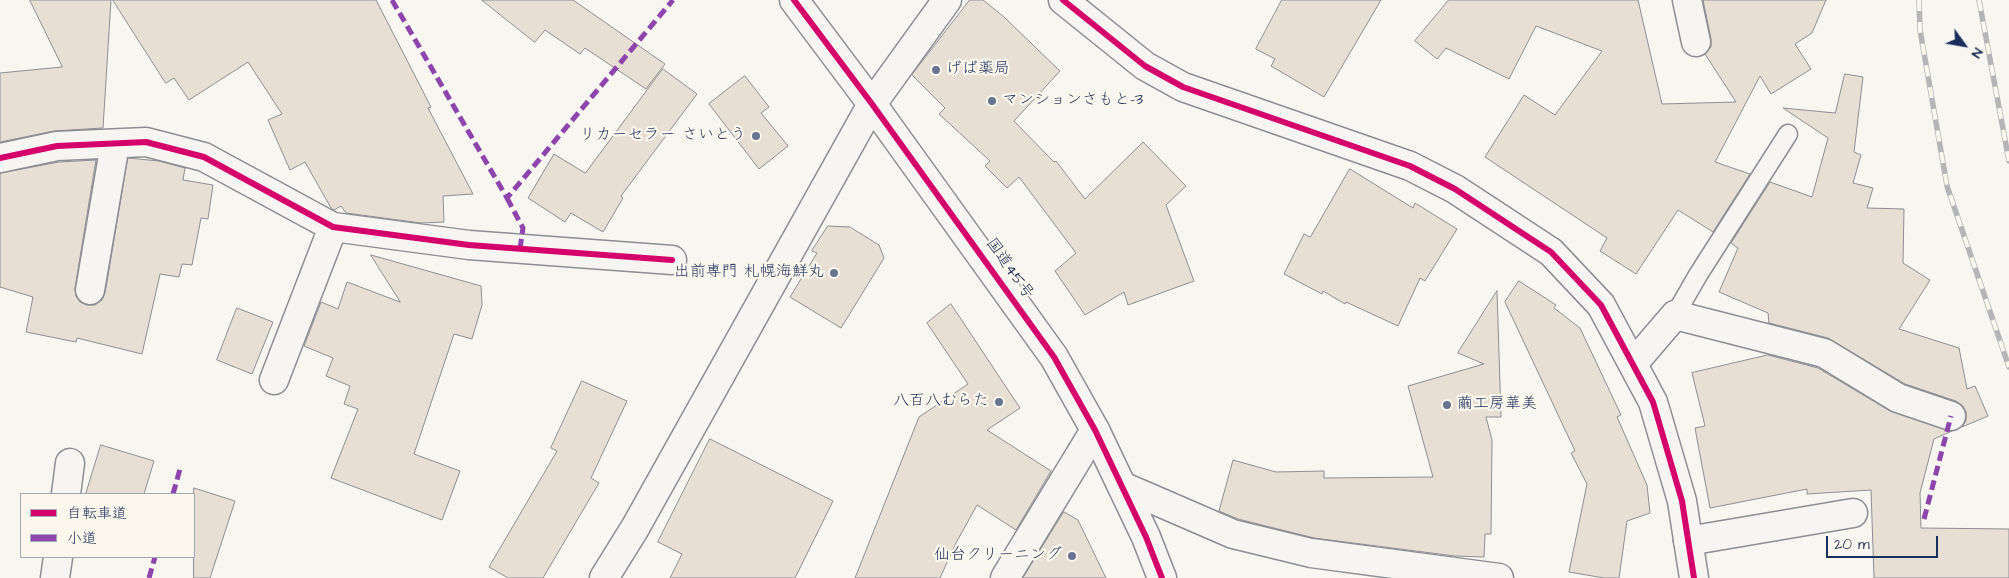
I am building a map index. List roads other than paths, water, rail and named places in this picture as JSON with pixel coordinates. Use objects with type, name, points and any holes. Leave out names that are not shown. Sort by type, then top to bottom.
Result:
[{"type":"main road","name":"国道45号","points":[[794,0],[872,104],[1054,357],[1095,430],[1122,486],[1162,578]]},
{"type":"main road","points":[[604,578],[635,528],[872,104],[947,0]]},
{"type":"main road","points":[[1687,0],[1696,42]]},
{"type":"main road","points":[[1070,2],[1145,66],[1183,88],[1265,118],[1410,166],[1455,188],[1550,252],[1601,305],[1653,402],[1682,501],[1694,578]]},
{"type":"main road","points":[[0,158],[57,146],[146,142],[204,157],[333,227],[469,245],[672,260]]},
{"type":"main road","points":[[90,290],[115,144]]},
{"type":"main road","points":[[274,380],[333,227]]},
{"type":"main road","points":[[1633,364],[1675,315],[1824,353],[1898,398],[1951,416]]},
{"type":"main road","points":[[1005,578],[1095,430]]},
{"type":"main road","points":[[66,493],[70,463]]},
{"type":"main road","points":[[1122,486],[1233,534],[1311,553],[1499,578]]},
{"type":"main road","points":[[1688,541],[1853,513]]},
{"type":"main road","points":[[55,578],[58,558]]},
{"type":"lane","points":[[1675,315],[1698,275],[1788,134]]},
{"type":"railway","points":[[1919,0],[1920,30],[1947,186],[2009,367]]},
{"type":"railway","points":[[1979,0],[2009,161]]},
{"type":"place","name":"げば薬局","points":[[936,70]]},
{"type":"place","name":"マンションさもと-3","points":[[992,101]]},
{"type":"place","name":"リカーセラー さいとう","points":[[756,136]]},
{"type":"place","name":"出前専門 札幌海鮮丸","points":[[834,273]]},
{"type":"place","name":"八百八むらた","points":[[999,402]]},
{"type":"place","name":"繭工房華美","points":[[1447,405]]},
{"type":"place","name":"仙台クリーニング","points":[[1072,556]]}]
